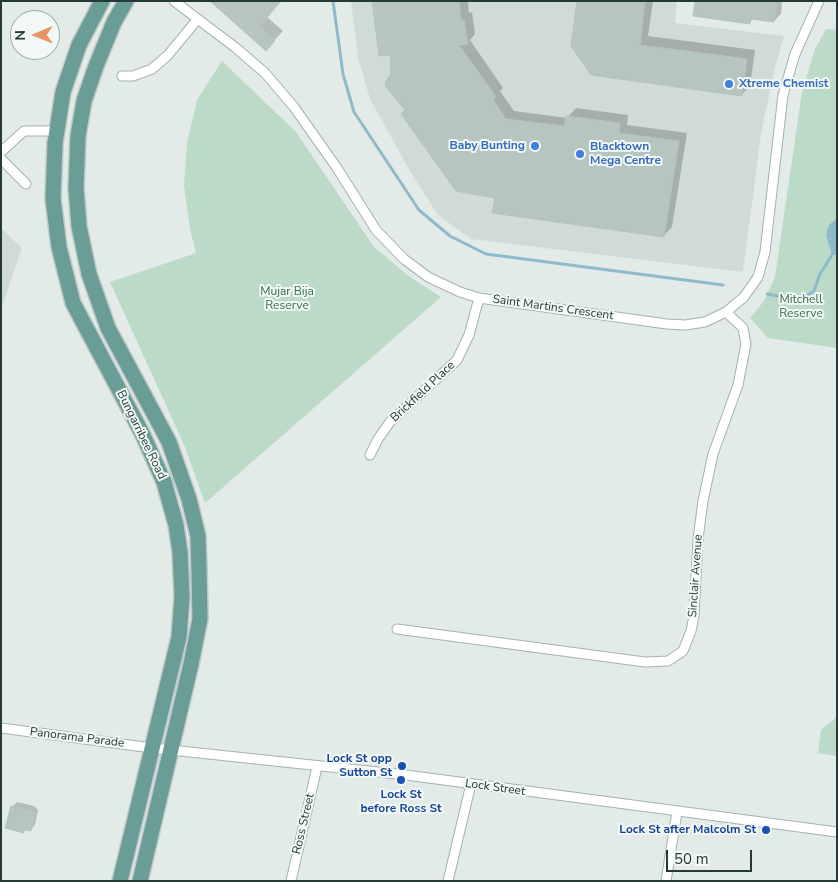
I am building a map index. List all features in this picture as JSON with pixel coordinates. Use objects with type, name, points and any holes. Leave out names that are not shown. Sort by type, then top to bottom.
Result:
[{"type":"main road","name":"Bungarribee Road","points":[[102,1],[77,52],[63,92],[55,143],[54,199],[58,248],[73,303],[142,433],[164,482],[176,524],[180,552],[182,597],[179,637],[120,881]]},
{"type":"main road","name":"Bungarribee Road","points":[[126,1],[114,22],[84,101],[78,136],[76,188],[79,226],[90,274],[108,328],[168,442],[189,499],[198,536],[200,619],[140,881]]},
{"type":"street","name":"Saint Martins Crescent","points":[[174,1],[236,48],[265,73],[294,107],[337,168],[376,230],[395,250],[428,277],[460,292],[479,298],[685,325],[705,322],[726,312],[737,304],[753,286],[758,277],[763,262],[783,94],[795,54],[819,1]]},
{"type":"street","points":[[122,76],[133,76],[152,69],[168,55],[197,20]]},
{"type":"street","points":[[1,152],[24,131],[57,131]]},
{"type":"street","points":[[1,160],[26,184]]},
{"type":"street","name":"Brickfield Place","points":[[370,455],[390,422],[457,360],[469,334],[479,298]]},
{"type":"street","name":"Sinclair Avenue","points":[[397,629],[645,662],[668,661],[683,650],[691,631],[694,616],[698,540],[703,501],[714,454],[738,385],[746,344],[743,328],[726,312]]},
{"type":"street","name":"Panorama Parade","points":[[1,728],[152,748]]},
{"type":"street","name":"Lock Street","points":[[152,748],[406,775],[837,832]]},
{"type":"street","name":"Ross Street","points":[[291,881],[317,767]]},
{"type":"street","points":[[448,881],[471,784]]},
{"type":"street","points":[[666,881],[677,812]]},
{"type":"shaded area","name":"Blacktown Mega Centre","points":[[351,1],[677,1],[675,23],[784,36],[776,63],[761,134],[743,272],[471,239],[438,215],[411,173],[370,99],[358,58]]},
{"type":"shaded area","points":[[1,228],[22,248],[1,310]]},
{"type":"green space","name":"Mitchell Reserve","points":[[826,29],[837,30],[837,348],[768,338],[750,318],[764,301],[775,277],[802,92],[815,49]]},
{"type":"green space","name":"Mujar Bija Reserve","points":[[222,61],[296,132],[374,247],[407,275],[441,297],[205,503],[185,447],[110,282],[196,253],[190,229],[184,186],[187,143],[197,100]]},
{"type":"green space","points":[[837,717],[837,756],[818,753],[821,730]]},
{"type":"water","points":[[837,218],[837,255],[832,255],[826,235],[829,225]]},
{"type":"building","points":[[210,1],[281,1],[259,27],[275,41],[266,51]]},
{"type":"building","points":[[372,1],[459,1],[461,20],[464,20],[468,44],[459,45],[496,97],[493,100],[506,119],[564,126],[566,116],[620,123],[619,133],[679,141],[664,237],[492,213],[495,198],[456,191],[401,114],[405,110],[386,87],[385,82],[391,74],[390,55],[379,56]]},
{"type":"building","points":[[577,1],[645,1],[640,45],[747,59],[742,96],[591,75],[571,46]]},
{"type":"building","points":[[695,1],[777,1],[774,22],[751,19],[750,24],[693,16]]},
{"type":"building","points":[[11,806],[30,810],[35,814],[31,831],[24,830],[24,833],[5,828]]},
{"type":"waterway","points":[[333,1],[343,74],[354,112],[419,210],[450,236],[486,254],[723,285]]},
{"type":"waterway","points":[[767,294],[800,300],[814,291],[820,274],[832,255]]},
{"type":"place","name":"Xtreme Chemist","points":[[729,84]]},
{"type":"place","name":"Baby Bunting","points":[[535,146]]},
{"type":"place","name":"Blacktown Mega Centre","points":[[580,154]]},
{"type":"place","name":"Lock St opp Sutton St","points":[[402,766]]},
{"type":"place","name":"Lock St before Ross St","points":[[401,780]]},
{"type":"place","name":"Lock St after Malcolm St","points":[[766,830]]}]
